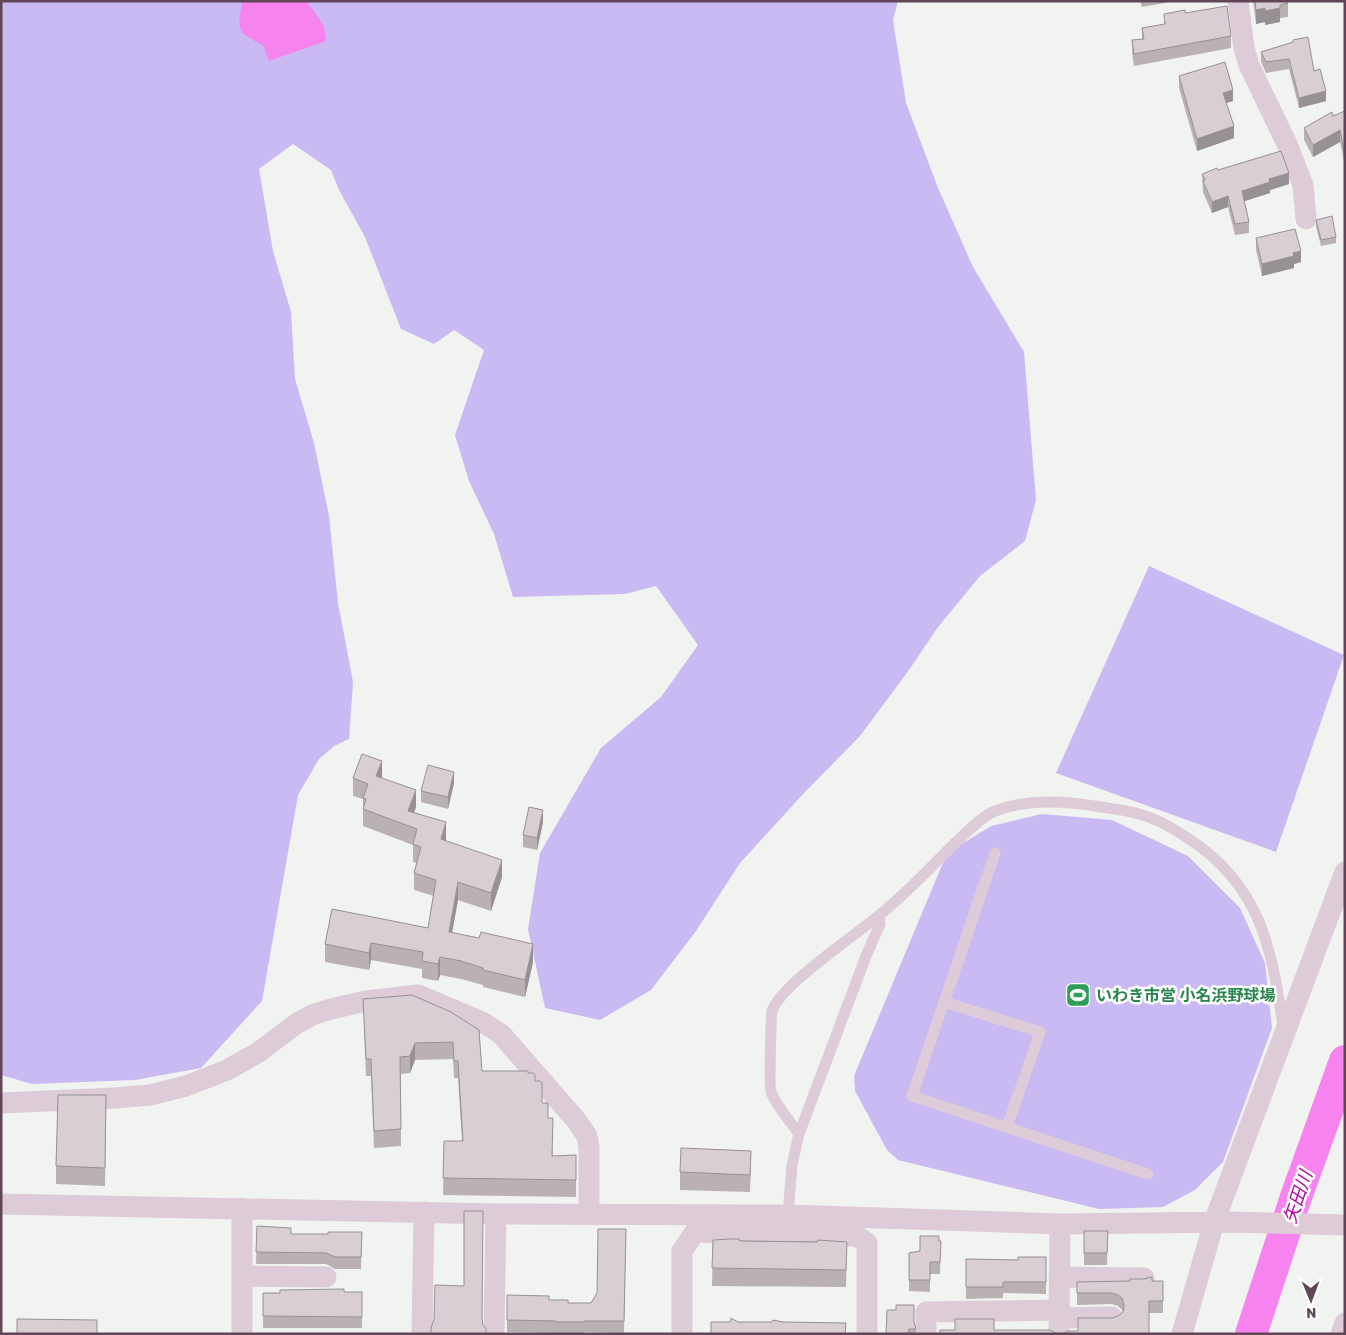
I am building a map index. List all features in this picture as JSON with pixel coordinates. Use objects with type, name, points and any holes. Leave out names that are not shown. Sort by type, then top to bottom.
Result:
[{"type":"street","points":[[1238,1],[1244,48],[1287,144],[1303,185],[1306,219]]},
{"type":"street","points":[[1182,1334],[1284,1034],[1345,872]]},
{"type":"street","points":[[1,1104],[150,1095],[186,1086],[227,1070],[259,1052],[296,1024],[312,1016],[331,1009],[366,1001],[418,995],[484,1023],[501,1034],[576,1120],[587,1136],[589,1147],[589,1214]]},
{"type":"street","points":[[1,1204],[496,1214],[788,1215],[1060,1224],[1221,1222],[1345,1225]]},
{"type":"street","points":[[242,1208],[242,1334]]},
{"type":"street","points":[[422,1334],[424,1212]]},
{"type":"street","points":[[494,1334],[496,1214]]},
{"type":"street","points":[[1060,1224],[1060,1320]]},
{"type":"street","points":[[682,1334],[682,1251],[695,1232],[856,1236],[866,1243],[867,1334]]},
{"type":"street","points":[[242,1276],[326,1277]]},
{"type":"street","points":[[1060,1277],[1144,1278]]},
{"type":"street","points":[[926,1334],[926,1312],[1060,1320],[1112,1318]]},
{"type":"street","points":[[1341,1334],[1345,1323]]},
{"type":"lane","points":[[799,1134],[769,1089],[772,1012],[775,1004],[793,984],[879,916],[970,829],[994,811],[1017,805],[1075,802],[1139,814],[1169,825],[1215,857],[1236,880],[1252,904],[1268,943],[1274,968],[1284,1034]]},
{"type":"lane","points":[[995,853],[912,1096],[1148,1174]]},
{"type":"lane","points":[[788,1215],[792,1165],[799,1134],[866,956],[880,924],[879,916]]},
{"type":"lane","points":[[944,1002],[1040,1032],[1007,1127]]},
{"type":"shaded area","points":[[1,1],[898,1],[893,20],[906,103],[938,188],[973,267],[1024,352],[1036,500],[1025,541],[980,576],[938,627],[860,736],[804,793],[740,863],[696,931],[651,990],[600,1020],[545,1008],[528,929],[540,853],[601,748],[661,697],[698,645],[656,586],[625,594],[513,597],[494,534],[469,481],[455,435],[484,350],[454,330],[434,344],[401,329],[365,237],[339,190],[331,170],[293,144],[259,169],[273,251],[291,312],[295,379],[314,443],[329,516],[338,603],[353,682],[349,739],[334,746],[319,759],[298,795],[262,1001],[201,1068],[135,1080],[32,1084],[1,1075]]},
{"type":"shaded area","points":[[242,1],[307,1],[324,26],[326,41],[269,61],[263,45],[247,37],[240,29]]},
{"type":"shaded area","points":[[1149,566],[1344,655],[1276,852],[1056,773]]},
{"type":"shaded area","name":"いわき市営 小名浜野球場","points":[[1042,814],[1112,820],[1188,856],[1240,908],[1265,963],[1272,1028],[1223,1162],[1195,1190],[1163,1207],[1099,1209],[898,1160],[887,1150],[855,1091],[854,1076],[947,853],[991,826]]},
{"type":"building","points":[[1255,1],[1288,1],[1288,3],[1280,5],[1280,8],[1265,11],[1265,8],[1256,10]]},
{"type":"building","points":[[1227,6],[1231,36],[1134,54],[1132,40],[1144,39],[1142,28],[1165,24],[1164,14],[1185,10],[1185,13]]},
{"type":"building","points":[[1308,37],[1314,71],[1320,69],[1326,91],[1299,98],[1289,59],[1266,62],[1261,52],[1293,42],[1293,40]]},
{"type":"building","points":[[1225,62],[1233,90],[1223,93],[1234,126],[1197,139],[1179,76]]},
{"type":"building","points":[[1345,111],[1345,154],[1340,130],[1313,145],[1304,128],[1332,112],[1333,116]]},
{"type":"building","points":[[1281,151],[1289,173],[1269,179],[1270,182],[1242,191],[1249,222],[1235,224],[1228,196],[1212,202],[1202,174],[1217,168],[1218,170]]},
{"type":"building","points":[[1332,216],[1336,237],[1321,240],[1316,220]]},
{"type":"building","points":[[1295,229],[1301,251],[1293,253],[1294,256],[1262,264],[1256,238]]},
{"type":"building","points":[[362,754],[382,761],[376,776],[416,790],[408,811],[446,822],[441,839],[502,860],[491,893],[458,882],[449,932],[479,938],[481,932],[533,944],[525,980],[483,970],[483,968],[461,961],[440,957],[438,964],[422,961],[423,952],[371,943],[369,953],[325,944],[332,909],[428,928],[436,880],[414,873],[421,847],[413,844],[417,829],[363,809],[366,799],[363,798],[368,784],[353,778]]},
{"type":"building","points":[[428,765],[454,772],[448,797],[421,791]]},
{"type":"building","points":[[529,807],[543,810],[537,838],[523,835]]},
{"type":"building","points":[[412,995],[451,1012],[479,1030],[482,1071],[528,1071],[528,1073],[535,1075],[535,1081],[542,1083],[542,1103],[548,1103],[548,1118],[553,1118],[552,1156],[576,1155],[576,1180],[443,1178],[444,1141],[463,1141],[458,1061],[454,1061],[453,1042],[415,1043],[410,1056],[400,1057],[401,1129],[374,1131],[371,1059],[366,1059],[363,999]]},
{"type":"building","points":[[58,1095],[106,1095],[105,1168],[56,1166]]},
{"type":"building","points":[[681,1148],[751,1151],[750,1175],[680,1172]]},
{"type":"building","points":[[464,1211],[483,1211],[482,1319],[486,1334],[431,1334],[434,1319],[435,1285],[464,1286]]},
{"type":"building","points":[[257,1226],[291,1228],[291,1234],[362,1232],[361,1257],[335,1257],[326,1253],[256,1252]]},
{"type":"building","points":[[598,1229],[626,1229],[624,1321],[556,1322],[507,1320],[507,1295],[549,1296],[549,1300],[568,1300],[568,1303],[591,1303],[597,1293]]},
{"type":"building","points":[[1084,1231],[1108,1231],[1107,1253],[1084,1253]]},
{"type":"building","points":[[920,1236],[939,1236],[939,1241],[941,1241],[940,1262],[930,1262],[930,1280],[909,1280],[909,1253],[920,1251]]},
{"type":"building","points":[[739,1239],[740,1241],[817,1242],[818,1240],[847,1242],[846,1270],[712,1268],[713,1240]]},
{"type":"building","points":[[1018,1257],[1046,1257],[1046,1282],[1003,1282],[1003,1287],[966,1287],[966,1259],[1018,1260]]},
{"type":"building","points":[[1152,1277],[1152,1281],[1163,1281],[1163,1301],[1149,1301],[1149,1334],[1061,1334],[1068,1331],[1078,1331],[1078,1318],[1112,1318],[1123,1312],[1122,1298],[1118,1295],[1112,1293],[1077,1293],[1077,1282],[1130,1281],[1130,1279]]},
{"type":"building","points":[[344,1289],[344,1292],[362,1292],[362,1317],[263,1316],[263,1293],[280,1293],[280,1290]]},
{"type":"building","points":[[896,1305],[914,1305],[916,1329],[909,1329],[908,1334],[886,1334],[887,1310],[896,1310]]},
{"type":"building","points":[[731,1318],[738,1322],[772,1322],[773,1320],[783,1322],[846,1323],[845,1334],[711,1334],[711,1322],[730,1322]]},
{"type":"building","points":[[17,1319],[97,1320],[97,1334],[17,1334]]},
{"type":"building","points":[[955,1319],[994,1319],[994,1330],[1050,1330],[1057,1334],[939,1334],[940,1330],[955,1330]]},
{"type":"waterway","name":"矢田川","points":[[1251,1334],[1296,1197],[1345,1061]]},
{"type":"place","name":"いわき市営 小名浜野球場","points":[[1078,995]]}]
